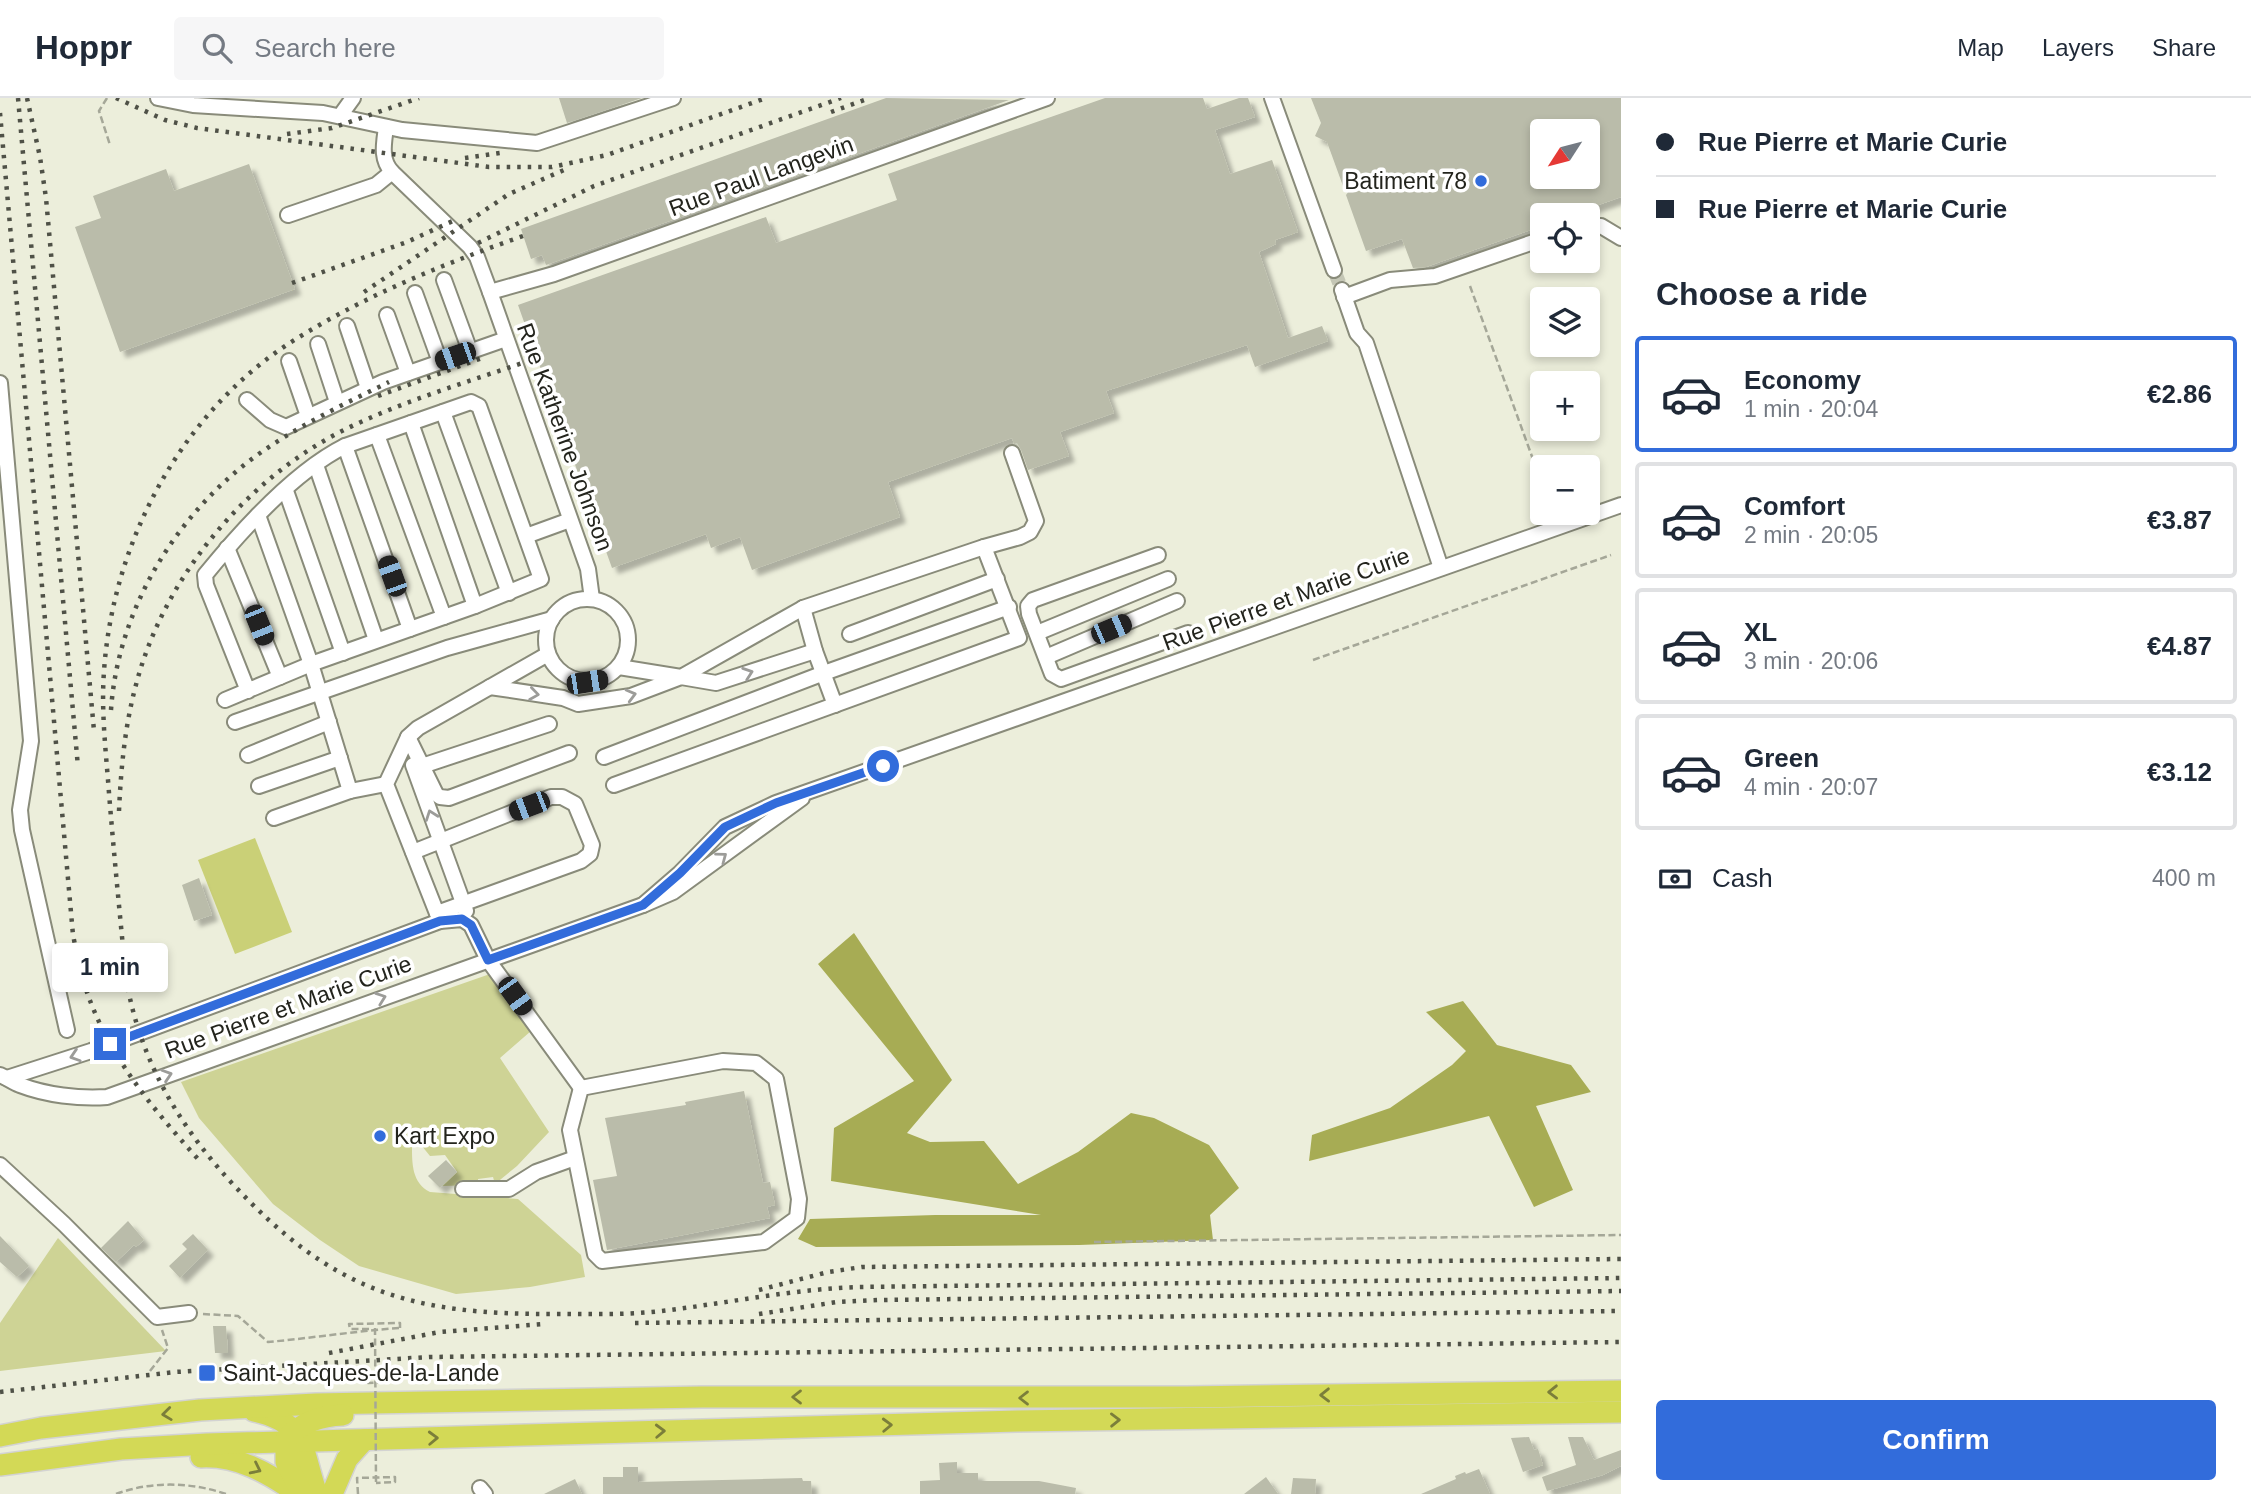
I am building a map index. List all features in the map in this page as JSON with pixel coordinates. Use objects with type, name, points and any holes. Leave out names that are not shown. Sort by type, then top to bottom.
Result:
[{"type":"highway","points":[[0,1436],[41,1428],[235,1407],[702,1397],[1173,1397],[1621,1391]]},
{"type":"highway","points":[[300,1494],[286,1462],[293,1438],[315,1419],[327,1416],[702,1397]]},
{"type":"highway","points":[[235,1407],[265,1413],[286,1424],[317,1494]]},
{"type":"highway","points":[[0,1465],[121,1449],[293,1438],[364,1440],[1017,1421],[1621,1412]]},
{"type":"highway","points":[[332,1494],[347,1459],[364,1440]]},
{"type":"highway","points":[[0,1476],[145,1460],[220,1457],[256,1468],[300,1494]]},
{"type":"street","points":[[158,98],[193,105],[323,113],[386,127],[537,143],[673,98]]},
{"type":"street","points":[[340,116],[353,98]]},
{"type":"street","name":"Rue Paul Langevin","points":[[489,292],[554,274],[1047,98]]},
{"type":"street","points":[[1272,98],[1334,270]]},
{"type":"street","points":[[288,215],[376,185],[392,172],[386,166],[383,156],[386,127]]},
{"type":"street","name":"Rue Katherine Johnson","points":[[392,172],[467,244],[477,257],[588,569],[592,599]]},
{"type":"street","points":[[1600,226],[1621,238]]},
{"type":"street","points":[[1441,568],[1366,343],[1357,333],[1343,293],[1390,280],[1435,276],[1530,243]]},
{"type":"street","points":[[444,280],[470,351]]},
{"type":"street","points":[[415,293],[440,362]]},
{"type":"street","points":[[387,315],[408,373]]},
{"type":"street","points":[[347,326],[368,388]]},
{"type":"street","points":[[247,400],[270,420],[286,427],[368,388],[506,339]]},
{"type":"street","points":[[318,344],[337,402]]},
{"type":"street","points":[[289,361],[309,416]]},
{"type":"street","points":[[0,383],[31,741],[20,810],[22,830],[67,1030]]},
{"type":"street","points":[[225,700],[248,691],[312,664],[475,606],[541,579],[479,406],[471,402],[329,454],[258,515],[205,575],[204,580],[248,691]]},
{"type":"street","points":[[443,412],[509,593]]},
{"type":"street","points":[[411,423],[475,606]]},
{"type":"street","points":[[377,435],[444,617]]},
{"type":"street","points":[[345,446],[410,629]]},
{"type":"street","points":[[490,687],[563,698],[578,705],[631,696],[681,677],[803,608],[1020,537],[1030,532],[1035,521],[1012,453]]},
{"type":"street","points":[[316,465],[376,640]]},
{"type":"street","points":[[286,491],[343,653]]},
{"type":"street","name":"Rue Pierre et Marie Curie","points":[[643,905],[680,873],[725,827],[776,803],[1621,505]]},
{"type":"street","points":[[258,515],[312,664],[350,791]]},
{"type":"street","points":[[526,536],[570,520]]},
{"type":"street","points":[[614,785],[1019,638],[984,547]]},
{"type":"street","points":[[227,548],[280,677]]},
{"type":"street","points":[[1158,555],[1033,600],[1028,606],[1052,674],[1061,679],[1188,633],[1184,659]]},
{"type":"street","points":[[850,634],[998,579]]},
{"type":"street","points":[[1037,634],[1168,579]]},
{"type":"street","points":[[592,599],[612,608],[622,618],[627,630],[626,654],[619,667],[601,679],[579,681],[560,671],[548,654],[546,632],[561,608],[578,600],[592,599]]},
{"type":"street","points":[[1046,657],[1177,601]]},
{"type":"street","points":[[604,757],[824,673],[1009,607]]},
{"type":"street","points":[[803,608],[835,705]]},
{"type":"street","points":[[235,722],[447,648],[552,619]]},
{"type":"street","points":[[619,667],[716,683],[815,651]]},
{"type":"street","points":[[412,852],[551,797],[562,797],[575,804],[592,845],[590,854],[582,861],[463,904],[439,917],[412,852],[386,784],[407,740],[418,728],[548,654]]},
{"type":"street","points":[[578,705],[579,681]]},
{"type":"street","points":[[248,755],[329,722]]},
{"type":"street","points":[[422,766],[549,724]]},
{"type":"street","points":[[407,740],[436,794],[449,798],[569,753]]},
{"type":"street","points":[[407,740],[463,904],[488,960],[581,1088]]},
{"type":"street","points":[[259,786],[340,758]]},
{"type":"street","points":[[274,818],[350,791],[386,784]]},
{"type":"street","name":"Rue Pierre et Marie Curie","points":[[4,1077],[18,1085],[36,1090],[87,1098],[107,1097],[673,892],[808,792]]},
{"type":"street","name":"Rue Pierre et Marie Curie","points":[[4,1077],[91,1051],[439,917],[462,919],[471,925]]},
{"type":"street","points":[[723,1061],[756,1063],[776,1079],[799,1199],[797,1218],[764,1242],[602,1261],[595,1254],[570,1130],[581,1088],[723,1061]]},
{"type":"street","points":[[463,1189],[509,1189],[536,1172],[575,1158]]},
{"type":"street","points":[[0,1165],[158,1317],[189,1313]]},
{"type":"path","points":[[107,98],[99,111],[110,145]]},
{"type":"path","points":[[1470,286],[1531,455]]},
{"type":"path","points":[[1313,660],[1611,555]]},
{"type":"path","points":[[1094,1242],[1621,1235]]},
{"type":"path","points":[[189,1313],[238,1316],[268,1342],[331,1333],[400,1328],[400,1323],[349,1324],[350,1329],[375,1328],[376,1483],[395,1482],[395,1477],[358,1478],[358,1494]]},
{"type":"path","points":[[150,1371],[168,1348],[158,1317]]},
{"type":"path","points":[[368,1371],[369,1383],[398,1381]]},
{"type":"path","points":[[116,1494],[144,1487],[179,1485],[226,1494]]},
{"type":"shaded area","points":[[255,838],[292,932],[235,954],[198,860]]},
{"type":"shaded area","points":[[854,933],[952,1080],[907,1133],[930,1142],[984,1141],[1018,1184],[1078,1152],[1131,1113],[1154,1118],[1209,1145],[1239,1188],[1210,1215],[1213,1240],[1079,1245],[816,1247],[798,1239],[810,1219],[1041,1215],[831,1181],[834,1128],[914,1081],[818,964]]},
{"type":"shaded area","name":"Kart Expo","points":[[490,974],[531,1031],[500,1058],[549,1132],[517,1166],[495,1184],[493,1177],[478,1179],[478,1185],[442,1186],[457,1172],[445,1155],[430,1156],[417,1140],[412,1146],[414,1172],[420,1184],[430,1192],[518,1199],[581,1255],[585,1277],[530,1287],[456,1294],[359,1266],[273,1204],[199,1118],[181,1082]]},
{"type":"shaded area","points":[[1463,1001],[1497,1045],[1571,1065],[1591,1092],[1536,1106],[1573,1190],[1534,1207],[1489,1116],[1309,1161],[1312,1135],[1390,1108],[1452,1065],[1466,1051],[1426,1012]]},
{"type":"shaded area","points":[[58,1238],[166,1351],[0,1371],[0,1323]]},
{"type":"building","points":[[559,98],[642,98],[567,123]]},
{"type":"building","points":[[886,98],[1009,100],[546,265],[542,255],[531,259],[521,229]]},
{"type":"building","points":[[1105,98],[1203,98],[1207,109],[1239,98],[1248,98],[1255,117],[1215,130],[1230,174],[1272,160],[1298,232],[1275,240],[1276,244],[1259,252],[1288,338],[1322,326],[1328,341],[1255,367],[1247,345],[1106,391],[1114,413],[1060,432],[1069,456],[1028,470],[1021,450],[1012,438],[888,482],[900,517],[752,570],[740,537],[711,548],[706,534],[612,568],[518,305],[766,217],[776,243],[897,200],[888,174]]},
{"type":"building","name":"Batiment 78","points":[[1311,98],[1621,98],[1621,197],[1600,204],[1530,203],[1530,230],[1426,267],[1413,268],[1402,239],[1366,251],[1346,195],[1349,191],[1343,186],[1327,142],[1315,136],[1321,123]]},
{"type":"building","points":[[249,164],[295,289],[120,352],[75,227],[101,218],[93,196],[166,169],[174,191]]},
{"type":"building","points":[[199,878],[212,915],[194,921],[182,885]]},
{"type":"building","points":[[744,1091],[763,1183],[770,1182],[775,1205],[767,1207],[770,1218],[607,1250],[593,1180],[617,1176],[605,1118],[686,1105],[685,1102]]},
{"type":"building","points":[[446,1160],[457,1172],[440,1188],[428,1176]]},
{"type":"building","points":[[128,1221],[144,1240],[136,1247],[134,1245],[116,1262],[101,1248]]},
{"type":"building","points":[[193,1234],[208,1250],[180,1278],[169,1266],[187,1249],[182,1244]]},
{"type":"building","points":[[0,1236],[29,1266],[17,1277],[0,1262]]},
{"type":"building","points":[[213,1326],[226,1326],[228,1353],[215,1353]]},
{"type":"building","points":[[1529,1437],[1534,1450],[1538,1449],[1543,1465],[1523,1472],[1511,1438]]},
{"type":"building","points":[[1568,1437],[1583,1437],[1594,1460],[1621,1450],[1621,1466],[1603,1475],[1547,1491],[1542,1477],[1576,1465]]},
{"type":"building","points":[[957,1462],[957,1473],[978,1473],[978,1481],[1039,1481],[1076,1488],[1075,1494],[920,1494],[920,1481],[940,1480],[939,1463]]},
{"type":"building","points":[[623,1467],[638,1467],[638,1482],[802,1478],[803,1481],[811,1481],[812,1494],[603,1494],[603,1477],[623,1477]]},
{"type":"building","points":[[1479,1469],[1490,1494],[1421,1494],[1456,1479],[1455,1476]]},
{"type":"building","points":[[1266,1477],[1278,1494],[1244,1494]]},
{"type":"building","points":[[1293,1478],[1316,1479],[1315,1494],[1291,1494]]},
{"type":"building","points":[[575,1479],[582,1494],[544,1494]]},
{"type":"tunnel","points":[[1334,270],[1342,290]]},
{"type":"railway","points":[[18,98],[78,767]]},
{"type":"railway","points":[[27,98],[46,198],[94,731]]},
{"type":"railway","points":[[116,98],[165,120],[197,128],[489,167],[552,167],[607,155],[766,98]]},
{"type":"railway","points":[[287,134],[332,128],[419,98]]},
{"type":"railway","points":[[478,243],[594,186],[841,98]]},
{"type":"railway","points":[[831,112],[870,98]]},
{"type":"railway","points":[[0,113],[73,935],[81,972],[102,1029],[145,1096],[198,1159]]},
{"type":"railway","points":[[465,158],[500,153]]},
{"type":"railway","points":[[364,292],[509,194],[564,170]]},
{"type":"railway","points":[[292,283],[407,242],[455,220]]},
{"type":"railway","points":[[523,236],[435,269],[379,294],[296,339],[256,368],[220,402],[188,440],[161,482],[139,527],[122,574],[110,622],[103,702],[119,909],[126,978],[132,1007],[151,1062],[177,1112],[211,1159],[268,1219],[304,1249],[340,1273],[378,1290],[417,1302],[507,1313],[643,1313],[788,1293],[859,1287],[1621,1278]]},
{"type":"railway","points":[[378,396],[482,358]]},
{"type":"railway","points":[[119,811],[129,713],[150,641],[168,603],[216,532],[245,501],[277,473],[312,448],[348,428],[418,399],[537,358]]},
{"type":"railway","points":[[111,710],[116,672],[126,634],[140,598],[180,531],[205,501],[233,475],[278,441],[324,414],[389,382]]},
{"type":"railway","points":[[759,1290],[828,1272],[862,1267],[1621,1259]]},
{"type":"railway","points":[[759,1314],[837,1302],[878,1300],[1621,1291]]},
{"type":"railway","points":[[635,1323],[1621,1311]]},
{"type":"railway","points":[[329,1353],[440,1332],[544,1324]]},
{"type":"railway","points":[[0,1392],[175,1372],[430,1357],[1621,1342]]},
{"type":"place","name":"Batiment 78","points":[[1481,181]]},
{"type":"place","name":"Kart Expo","points":[[380,1136]]},
{"type":"place","name":"Saint-Jacques-de-la-Lande","points":[[207,1373]]},
{"type":"route","points":[[110,1044],[440,921],[462,919],[471,925],[488,960],[643,905],[680,873],[725,827],[776,803],[883,766]]}]
